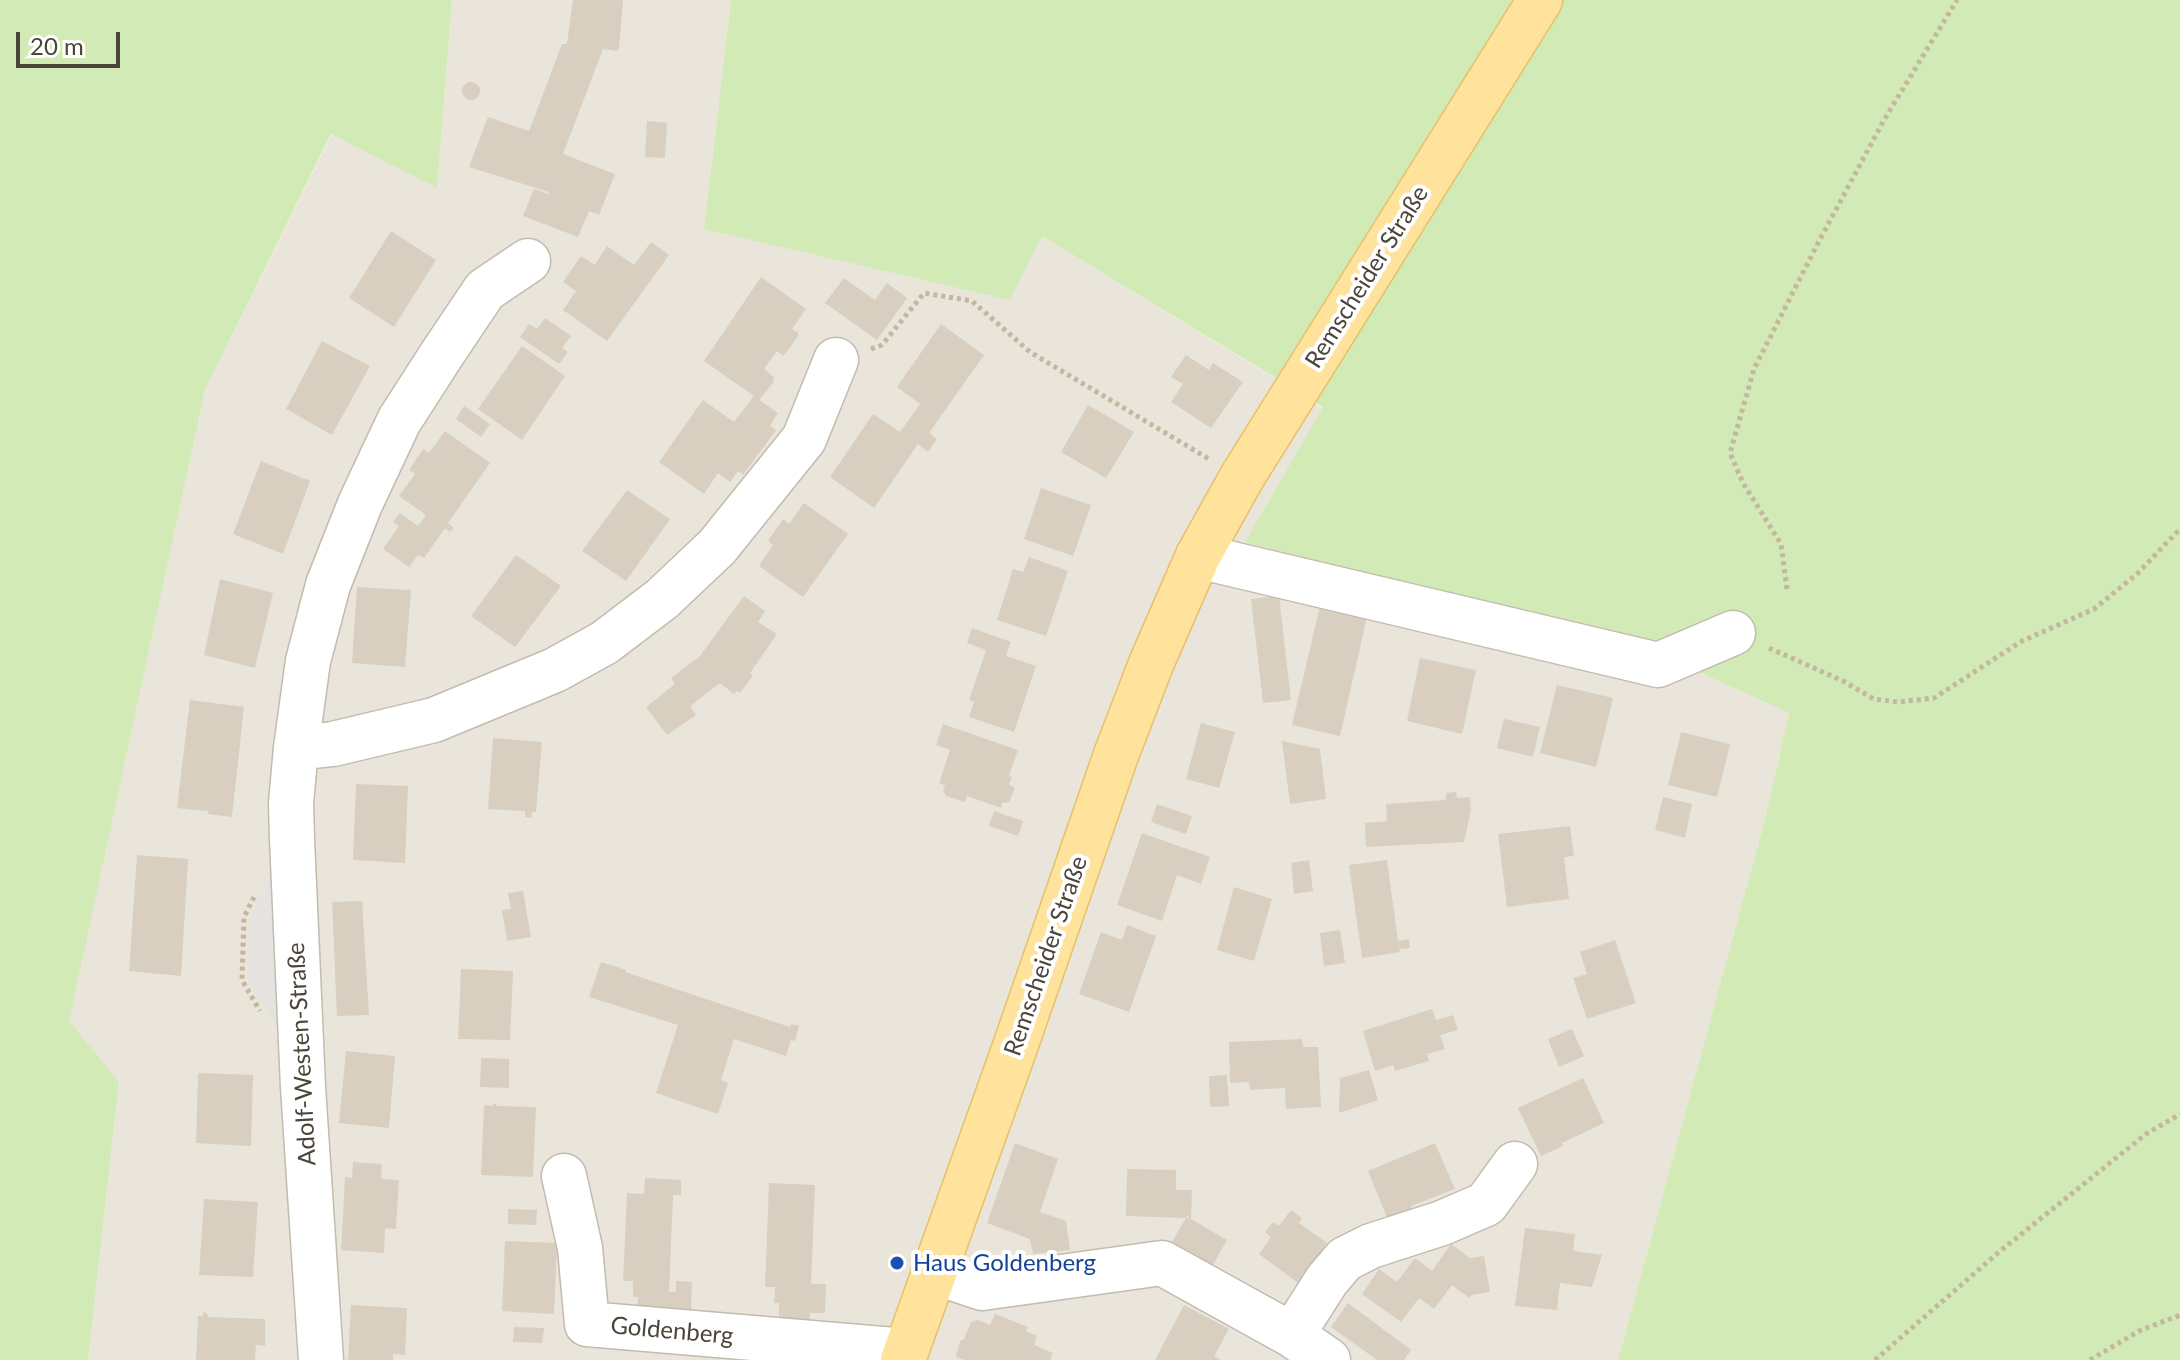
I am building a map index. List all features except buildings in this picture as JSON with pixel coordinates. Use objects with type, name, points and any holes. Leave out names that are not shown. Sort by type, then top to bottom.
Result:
[{"type":"main road","name":"Remscheider Straße","points":[[905,1356],[1116,755],[1198,556],[1242,477],[1540,0]]},
{"type":"street","name":"Adolf-Westen-Straße","points":[[321,1360],[303,1087],[291,803],[308,661],[328,585],[378,463],[399,421],[485,290],[528,261]]},
{"type":"street","points":[[296,748],[333,744],[434,720],[555,670],[604,643],[662,599],[717,547],[804,439],[836,360]]},
{"type":"street","points":[[1198,556],[1658,665],[1733,633]]},
{"type":"street","points":[[1292,1335],[1327,1280],[1345,1259],[1371,1246],[1442,1223],[1486,1204],[1515,1164]]},
{"type":"street","name":"Goldenberg","points":[[564,1176],[580,1248],[587,1324],[905,1356]]},
{"type":"street","points":[[934,1272],[982,1288],[1162,1263],[1292,1335],[1328,1360]]},
{"type":"path","points":[[1787,589],[1781,544],[1743,483],[1730,453],[1754,369],[1877,134],[1957,0]]},
{"type":"path","points":[[836,360],[882,345],[924,293],[972,301],[1030,352],[1192,449]]},
{"type":"path","points":[[1733,633],[1843,681],[1874,699],[1898,702],[1934,698],[2022,641],[2094,609],[2137,574],[2180,529]]},
{"type":"path","points":[[1875,1360],[1999,1252],[2146,1134],[2179,1115]]},
{"type":"path","points":[[2090,1360],[2139,1331],[2180,1315]]},
{"type":"shaded area","points":[[452,0],[731,0],[704,229],[1042,236],[1323,408],[1245,542],[1674,661],[1789,713],[1765,819],[1618,1360],[88,1360],[119,1083],[68,1022],[205,390],[332,134],[437,187]]},
{"type":"shaded area","points":[[277,863],[286,1041],[249,981],[249,918]]},
{"type":"green space","points":[[0,0],[452,0],[437,188],[331,134],[205,390],[69,1021],[119,1082],[88,1360],[0,1360]]},
{"type":"green space","points":[[731,0],[2180,0],[2180,1360],[1618,1360],[1765,819],[1789,713],[1674,661],[1245,542],[1323,407],[1042,236],[1010,300],[704,229]]},
{"type":"place","name":"Haus Goldenberg","points":[[897,1263]]}]
